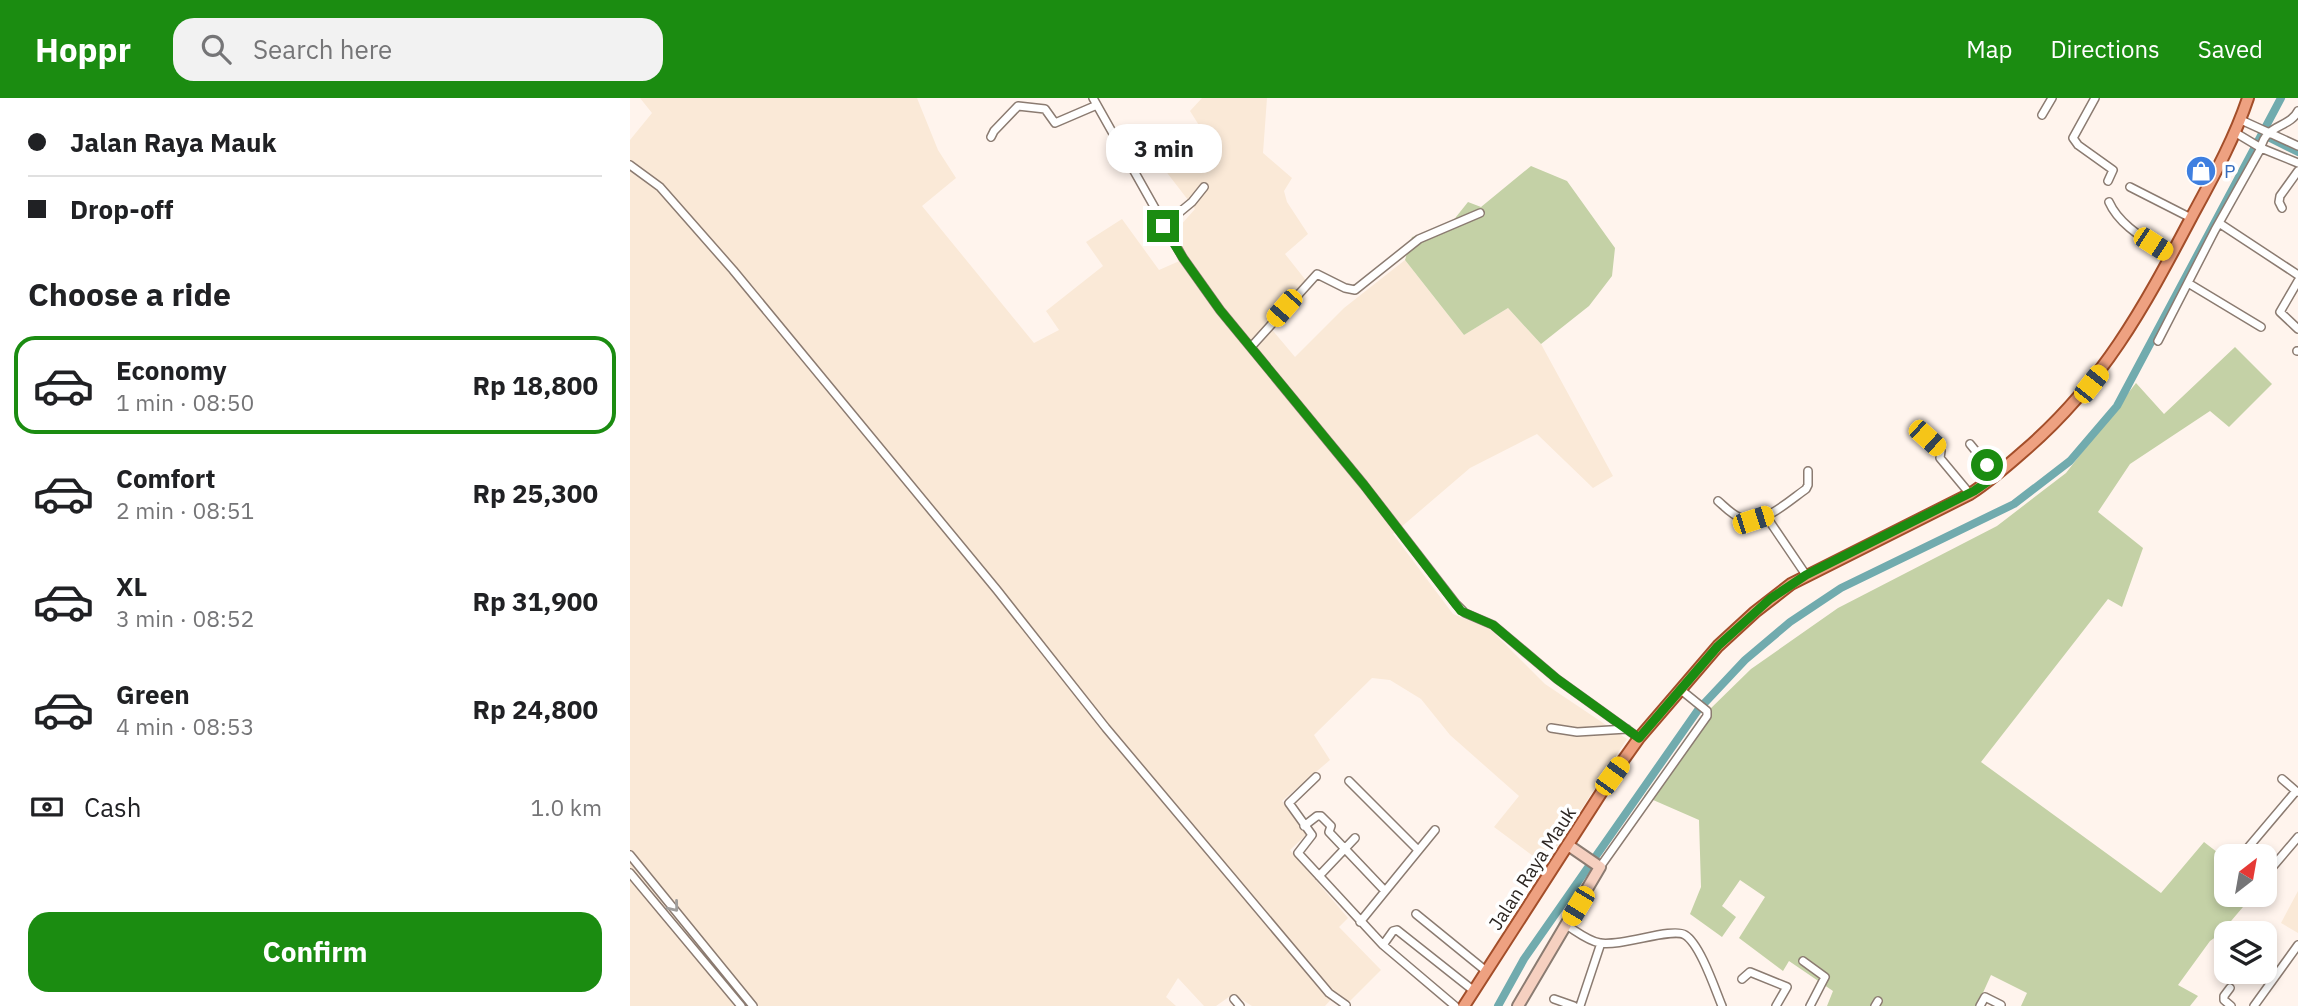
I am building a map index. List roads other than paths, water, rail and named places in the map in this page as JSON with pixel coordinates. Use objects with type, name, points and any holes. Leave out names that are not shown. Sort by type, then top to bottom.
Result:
[{"type":"main road","name":"Jalan Raya Mauk","points":[[1465,1006],[1571,848],[1612,776],[1639,738],[1683,692],[1718,646],[1755,611],[1806,575],[1970,494],[1996,476],[2058,421],[2091,384],[2133,326],[2245,122],[2248,98]]},
{"type":"street","points":[[2042,114],[2052,98]]},
{"type":"street","points":[[2095,98],[2073,138],[2078,145],[2113,170],[2108,181]]},
{"type":"street","points":[[992,137],[994,131],[1018,106],[1045,108],[1055,123],[1095,100],[1183,258],[1461,611],[1493,625],[1557,679],[1639,738]]},
{"type":"street","points":[[2158,341],[2266,133],[2294,118],[2298,111]]},
{"type":"street","points":[[2245,122],[2298,146]]},
{"type":"street","points":[[2238,134],[2298,163]]},
{"type":"street","points":[[630,165],[660,187],[733,270],[878,444],[1106,727],[1329,993],[1346,1005]]},
{"type":"street","points":[[2282,208],[2280,196],[2298,171]]},
{"type":"street","points":[[1163,226],[1192,202],[1204,187]]},
{"type":"street","points":[[2130,187],[2191,218]]},
{"type":"street","points":[[2109,202],[2112,210],[2135,233],[2171,256]]},
{"type":"street","points":[[1251,347],[1317,274],[1354,290],[1419,239],[1480,213]]},
{"type":"street","points":[[2219,223],[2298,275]]},
{"type":"street","points":[[2298,281],[2280,312],[2298,329]]},
{"type":"street","points":[[2188,283],[2261,327]]},
{"type":"street","points":[[1927,438],[1941,451],[1940,458],[1970,494]]},
{"type":"street","points":[[1970,444],[1996,476]]},
{"type":"street","points":[[1718,501],[1740,518],[1753,520],[1766,516],[1806,489],[1808,471]]},
{"type":"street","points":[[1766,516],[1806,575]]},
{"type":"street","points":[[1518,1006],[1598,865],[1707,716],[1708,713],[1704,709],[1683,692]]},
{"type":"street","points":[[1551,728],[1577,732],[1627,729]]},
{"type":"street","points":[[1315,777],[1289,803],[1312,836],[1298,853],[1382,946],[1455,1006]]},
{"type":"street","points":[[2251,844],[2297,791],[2282,779]]},
{"type":"street","points":[[1349,780],[1418,850]]},
{"type":"street","points":[[1304,826],[1321,816],[1331,826],[1329,832],[1385,891]]},
{"type":"street","points":[[1360,922],[1435,830]]},
{"type":"street","points":[[2277,862],[2298,837]]},
{"type":"street","points":[[1319,876],[1355,838]]},
{"type":"street","points":[[1571,848],[1598,865]]},
{"type":"street","points":[[630,855],[753,1006]]},
{"type":"street","points":[[630,873],[741,1006]]},
{"type":"street","points":[[1416,914],[1486,971]]},
{"type":"street","points":[[1566,925],[1601,943],[1631,942],[1665,934],[1683,934],[1688,937],[1703,961],[1722,1006]]},
{"type":"street","points":[[1382,946],[1393,931],[1397,930],[1474,990]]},
{"type":"street","points":[[1580,1006],[1601,943]]},
{"type":"street","points":[[2254,1006],[2298,945]]},
{"type":"street","points":[[1803,961],[1825,977],[1810,1006]]},
{"type":"street","points":[[1742,979],[1750,972],[1787,987],[1776,1006]]},
{"type":"street","points":[[2231,988],[2224,1000],[2231,1006]]},
{"type":"street","points":[[1980,1006],[1985,997],[2001,1005]]},
{"type":"street","points":[[1234,999],[1240,1006]]},
{"type":"street","points":[[1554,999],[1574,1006]]},
{"type":"waterway","points":[[1498,1006],[1524,959],[1698,710],[1745,660],[1790,622],[1841,588],[2014,504],[2070,461],[2117,406],[2281,98]]},
{"type":"waterway","points":[[2262,134],[2298,152]]},
{"type":"place","name":"P","points":[[2201,171]]}]
